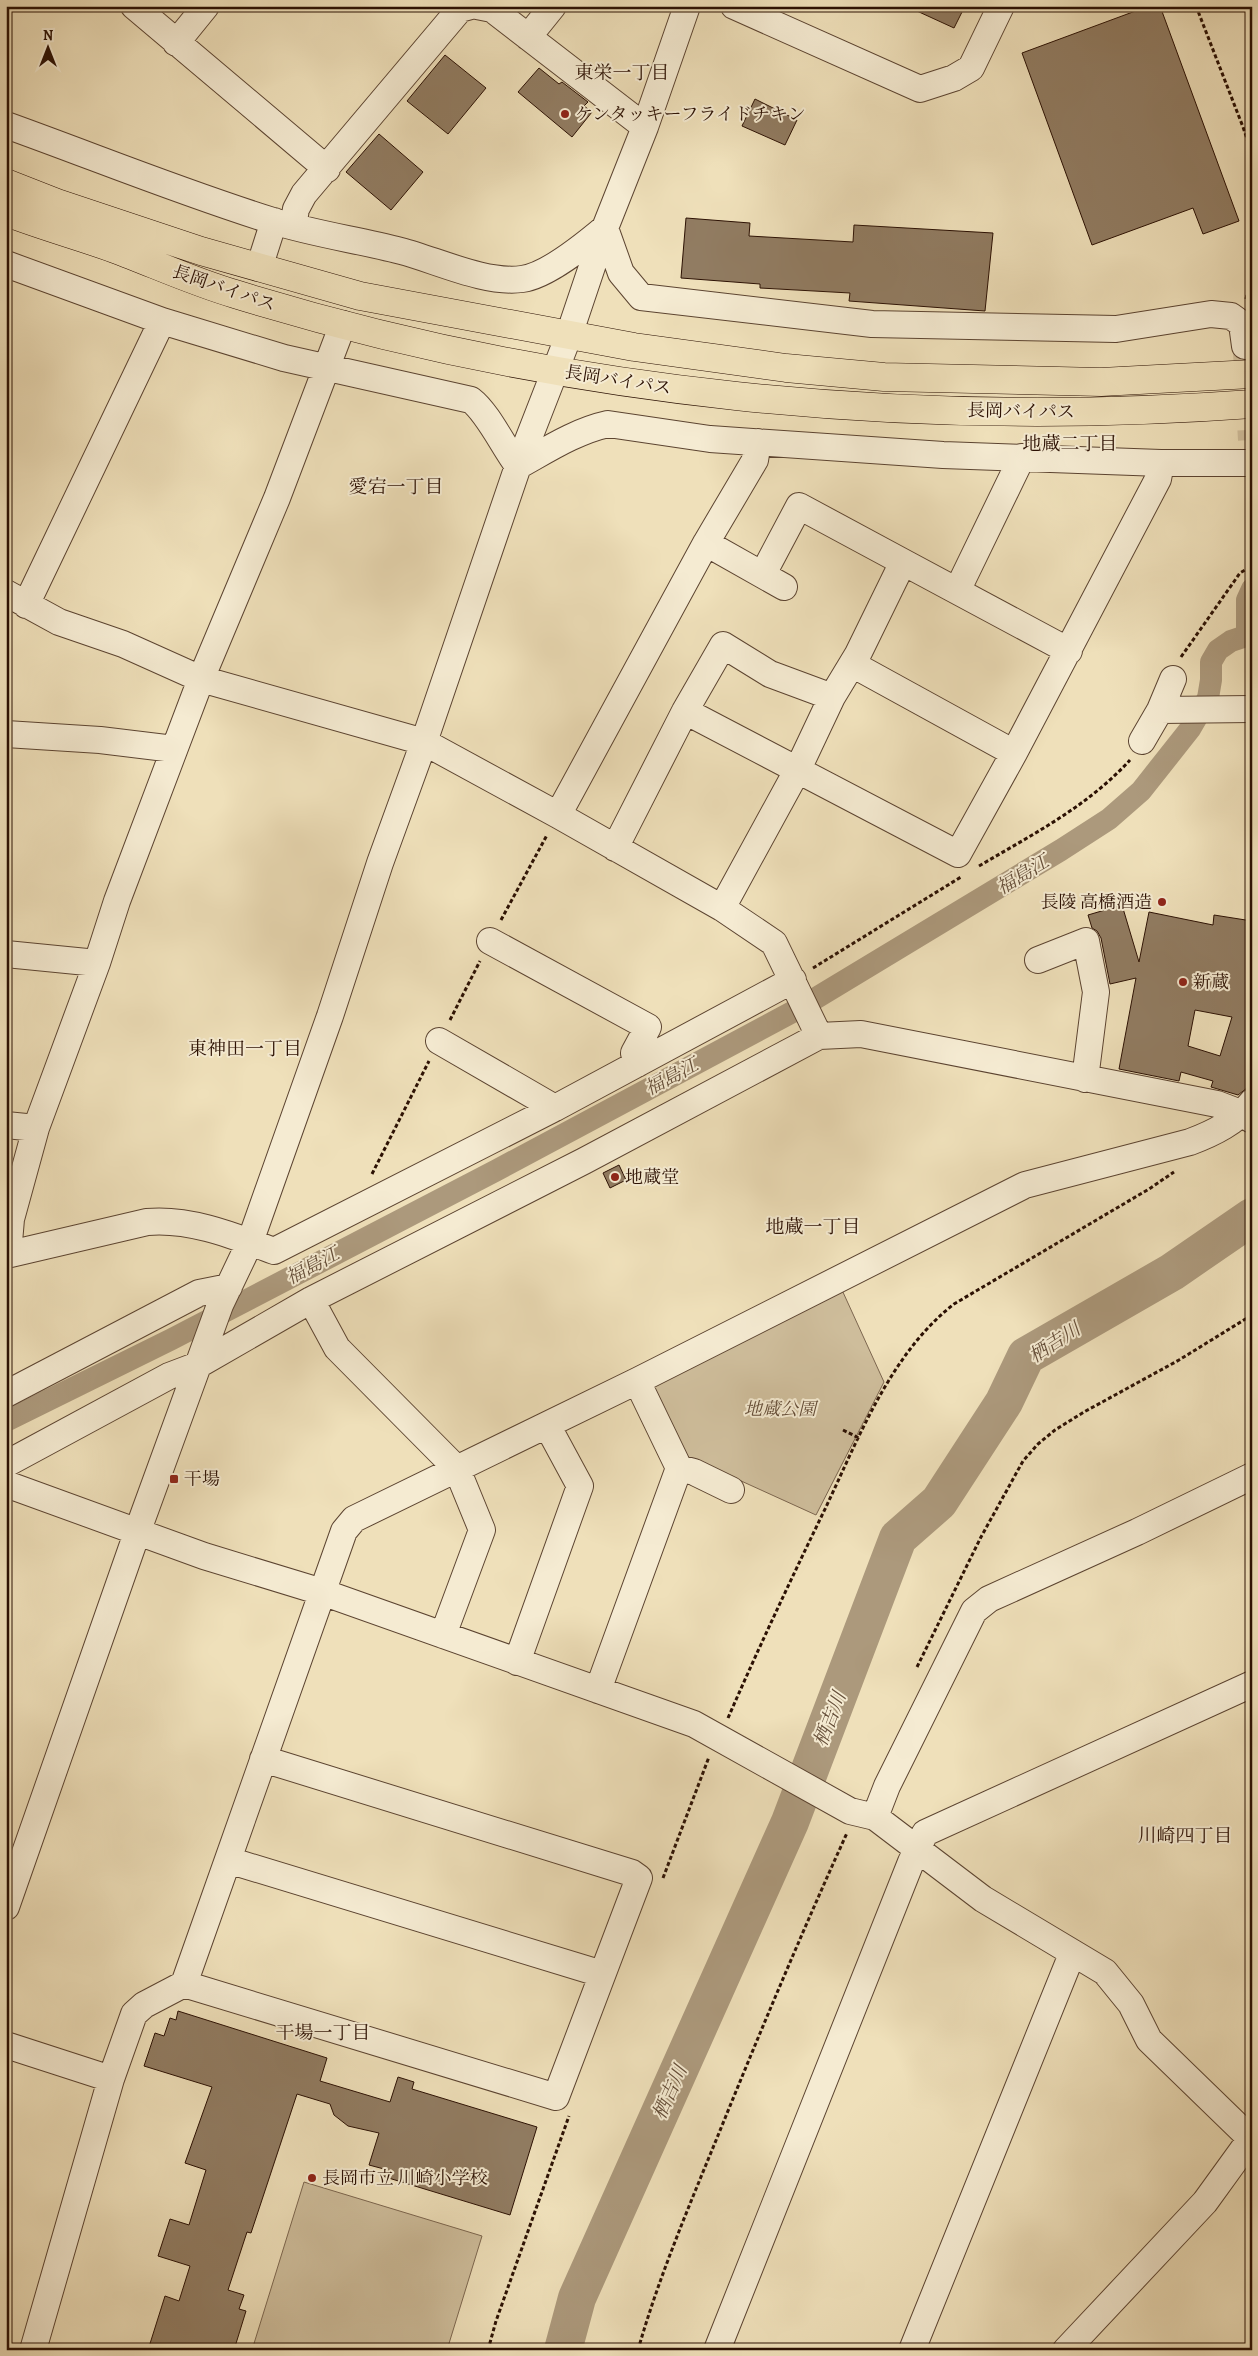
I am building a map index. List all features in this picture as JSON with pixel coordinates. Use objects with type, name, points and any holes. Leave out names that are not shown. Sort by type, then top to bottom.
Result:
[{"type":"highway","name":"長岡バイパス","points":[[6,183],[130,228],[259,268],[360,296],[569,335],[786,368],[884,377],[1101,382],[1252,374]]},
{"type":"highway","name":"長岡バイパス","points":[[6,212],[111,247],[232,294],[457,352],[554,370],[685,390],[823,404],[957,410],[1095,412],[1252,404]]},
{"type":"street","points":[[134,6],[327,169]]},
{"type":"street","points":[[176,43],[206,6]]},
{"type":"street","points":[[259,268],[283,224],[296,209],[304,194],[460,9],[471,6]]},
{"type":"street","points":[[477,6],[492,9],[645,128]]},
{"type":"street","points":[[528,37],[553,6]]},
{"type":"street","points":[[6,1908],[138,1530],[224,1296],[250,1242],[330,1016],[380,863],[424,742],[518,466],[569,335],[605,228],[645,128],[687,6]]},
{"type":"street","points":[[734,6],[920,89],[954,78],[971,68],[1001,6]]},
{"type":"street","points":[[6,125],[283,224],[403,251],[458,270],[510,279],[524,279],[543,271],[587,244],[605,228]]},
{"type":"street","points":[[605,228],[621,273],[640,297],[872,324],[1116,329],[1211,314],[1231,316],[1242,324],[1245,346]]},
{"type":"street","points":[[6,264],[162,321],[284,358],[471,400],[479,406],[505,449],[518,466]]},
{"type":"street","points":[[162,321],[16,599],[59,622],[123,644],[201,679],[424,742],[722,908],[774,943],[816,1028]]},
{"type":"street","points":[[343,324],[277,498],[201,679],[117,901],[97,963],[36,1128],[11,1219],[7,1254],[147,1222],[162,1221],[195,1226],[274,1251],[795,984]]},
{"type":"street","points":[[518,466],[570,438],[596,426],[608,424],[701,438],[943,454],[1161,463],[1251,452]]},
{"type":"street","points":[[558,815],[706,543],[755,460],[758,442]]},
{"type":"street","points":[[957,590],[1022,457]]},
{"type":"street","points":[[685,711],[958,854],[1069,651],[1158,479],[1161,463]]},
{"type":"street","points":[[706,543],[774,580],[799,506],[1069,651]]},
{"type":"street","points":[[722,908],[798,769],[832,697],[852,664],[903,562]]},
{"type":"street","points":[[615,848],[685,711],[723,645],[770,674],[832,697]]},
{"type":"street","points":[[852,664],[1014,753]]},
{"type":"street","points":[[1142,741],[1165,710],[1173,679]]},
{"type":"street","points":[[1165,710],[1244,709]]},
{"type":"street","points":[[6,735],[100,740],[174,750]]},
{"type":"street","points":[[490,941],[648,1027],[634,1052],[637,1064]]},
{"type":"street","points":[[1038,960],[1086,941],[1096,992],[1085,1079]]},
{"type":"street","points":[[6,954],[97,963]]},
{"type":"street","points":[[6,1464],[311,1300],[584,1161],[816,1028],[861,1034],[1217,1104],[1249,1114]]},
{"type":"street","points":[[439,1041],[555,1108]]},
{"type":"street","points":[[33,2350],[111,2079],[134,2014],[144,2005],[184,1984],[344,1531],[354,1519],[637,1381],[1025,1185],[1190,1142],[1213,1133],[1249,1114]]},
{"type":"street","points":[[6,1125],[36,1128]]},
{"type":"street","points":[[6,1394],[200,1293],[224,1296]]},
{"type":"street","points":[[311,1300],[337,1348],[456,1470],[482,1530],[443,1635]]},
{"type":"street","points":[[598,1690],[679,1468],[637,1381]]},
{"type":"street","points":[[517,1662],[580,1486],[547,1425]]},
{"type":"street","points":[[679,1468],[694,1472],[731,1490]]},
{"type":"street","points":[[875,1817],[887,1786],[974,1611],[989,1599],[1137,1532],[1252,1476]]},
{"type":"street","points":[[6,1484],[138,1530],[204,1556],[322,1592],[694,1724],[724,1731],[849,1821],[875,1817],[983,1899],[1105,1972],[1131,2004],[1149,2040],[1251,2137],[1205,2202],[1066,2350]]},
{"type":"street","points":[[717,2350],[911,1862],[925,1834],[1252,1684]]},
{"type":"street","points":[[184,1984],[556,2098],[639,1878],[632,1873],[263,1760]]},
{"type":"street","points":[[228,1860],[602,1974]]},
{"type":"street","points":[[912,2350],[1072,1954]]},
{"type":"street","points":[[6,2045],[111,2079]]},
{"type":"path","points":[[1196,6],[1244,127],[1252,154]]},
{"type":"path","points":[[1173,679],[1182,654],[1196,632],[1240,573],[1252,566]]},
{"type":"path","points":[[369,1178],[490,941],[558,815]]},
{"type":"path","points":[[724,1731],[779,1605],[859,1438],[887,1384],[934,1320],[954,1304],[1149,1189],[1180,1167]]},
{"type":"path","points":[[916,1669],[981,1538],[1024,1461],[1038,1444],[1055,1430],[1084,1412],[1179,1360],[1252,1315]]},
{"type":"path","points":[[843,1430],[859,1438]]},
{"type":"path","points":[[638,2350],[658,2287],[691,2200],[849,1821]]},
{"type":"green space","name":"地蔵公園","points":[[842,1290],[884,1382],[816,1515],[684,1455],[651,1393],[658,1381]]},
{"type":"green space","points":[[304,2182],[482,2236],[447,2350],[252,2350]]},
{"type":"building","points":[[906,6],[965,6],[954,28]]},
{"type":"building","points":[[1149,6],[1160,6],[1239,221],[1203,234],[1193,208],[1092,245],[1022,53]]},
{"type":"building","points":[[445,55],[486,88],[448,134],[407,101]]},
{"type":"building","points":[[539,68],[559,84],[562,82],[588,102],[584,106],[592,112],[572,137],[518,92]]},
{"type":"building","points":[[755,99],[797,120],[785,145],[742,126]]},
{"type":"building","points":[[379,134],[423,172],[391,210],[346,172]]},
{"type":"building","points":[[686,218],[750,223],[749,236],[853,242],[854,225],[993,233],[985,311],[849,301],[850,293],[760,288],[760,284],[681,278]]},
{"type":"building","points":[[1122,905],[1139,962],[1149,912],[1213,925],[1214,915],[1252,921],[1252,1072],[1247,1088],[1238,1095],[1211,1087],[1213,1081],[1181,1072],[1179,1081],[1119,1069],[1136,978],[1110,984],[1101,938],[1097,931],[1092,928],[1088,915]],"holes":[[[1195,1010],[1232,1017],[1220,1056],[1188,1046]]]},
{"type":"building","name":"地蔵堂","points":[[619,1165],[626,1180],[610,1188],[603,1173]]},
{"type":"building","points":[[178,2011],[327,2058],[320,2081],[390,2102],[398,2077],[414,2082],[412,2089],[537,2127],[510,2215],[382,2176],[384,2169],[369,2165],[379,2133],[348,2126],[334,2115],[330,2104],[297,2094],[251,2233],[247,2232],[228,2290],[244,2295],[239,2309],[246,2311],[234,2350],[148,2350],[165,2296],[179,2301],[190,2266],[158,2256],[170,2219],[189,2225],[206,2170],[185,2163],[212,2087],[144,2066],[155,2033],[164,2036],[170,2018],[176,2020]]},
{"type":"waterway","name":"福島江","points":[[1247,634],[1247,600],[1252,589]]},
{"type":"waterway","name":"福島江","points":[[6,1421],[172,1339],[497,1170],[798,1009],[1061,850],[1109,819],[1141,791],[1190,729],[1208,698],[1211,662],[1218,650],[1231,641],[1252,634]]},
{"type":"waterway","name":"栖吉川","points":[[563,2350],[577,2298],[790,1822],[898,1538],[939,1502],[1004,1402],[1026,1356],[1172,1272],[1252,1217]]},
{"type":"tunnel","points":[[1246,352],[1251,440]]},
{"type":"place","name":"ケンタッキーフライドチキン","points":[[565,114]]},
{"type":"place","name":"長陵 高橋酒造","points":[[1162,902]]},
{"type":"place","name":"新蔵","points":[[1183,982]]},
{"type":"place","name":"地蔵堂","points":[[615,1177]]},
{"type":"place","name":"干場","points":[[174,1479]]},
{"type":"place","name":"長岡市立 川崎小学校","points":[[312,2178]]},
{"type":"district","name":"東栄一丁目","points":[[622,72]]},
{"type":"district","name":"地蔵二丁目","points":[[1070,443]]},
{"type":"district","name":"愛宕一丁目","points":[[396,486]]},
{"type":"district","name":"東神田一丁目","points":[[245,1048]]},
{"type":"district","name":"地蔵一丁目","points":[[813,1226]]},
{"type":"district","name":"川崎四丁目","points":[[1185,1835]]},
{"type":"district","name":"干場一丁目","points":[[323,2032]]}]
